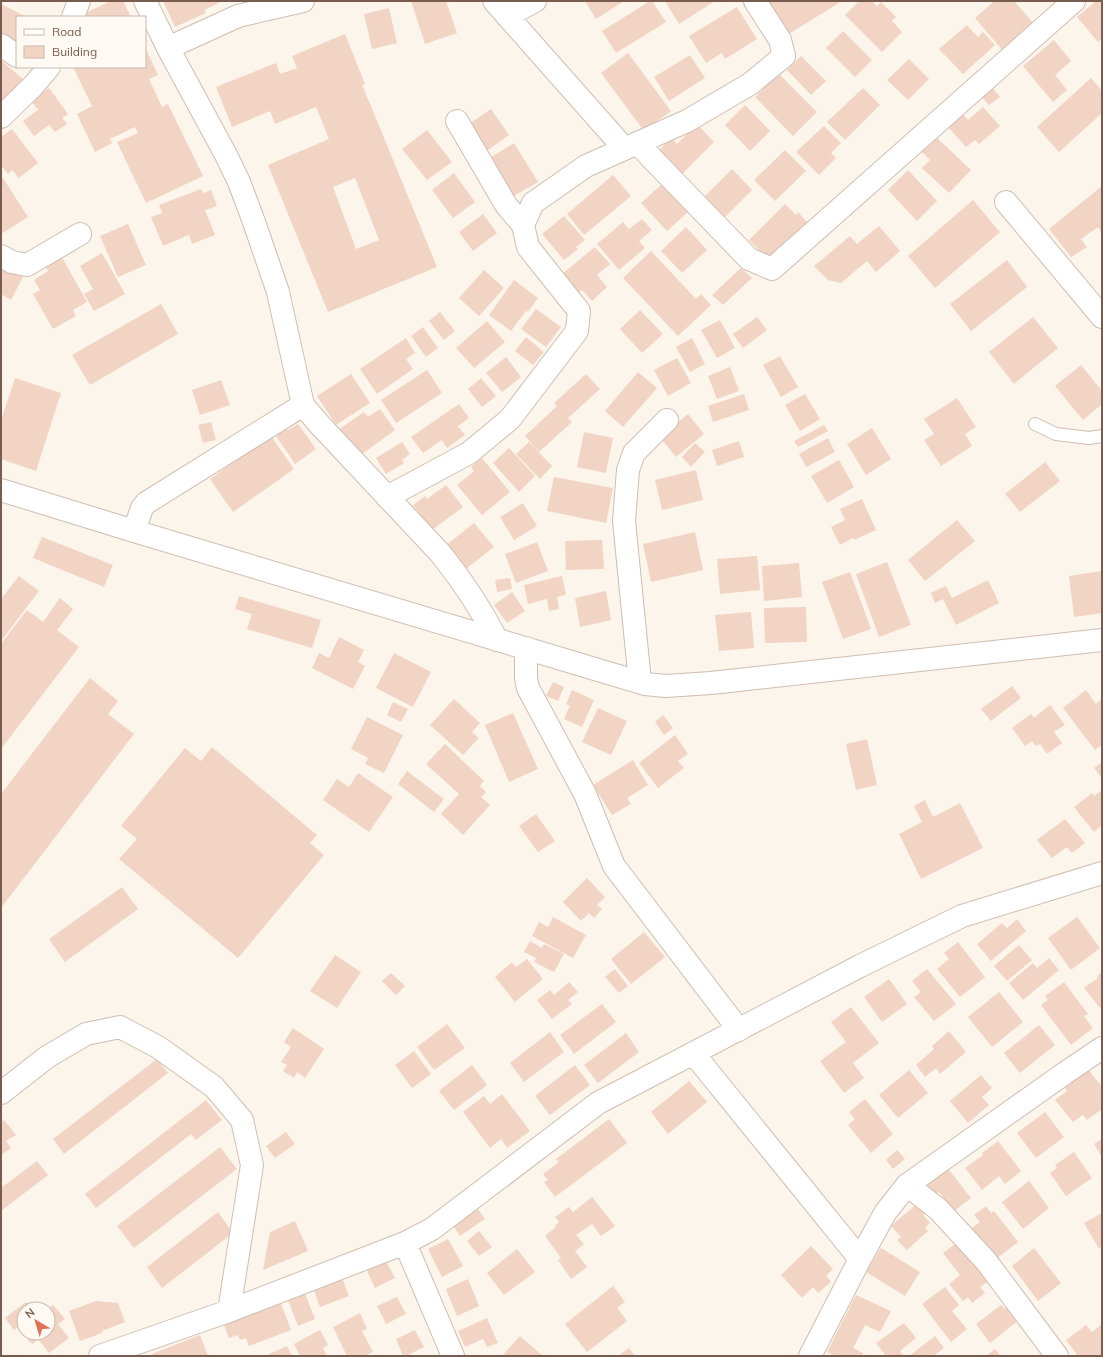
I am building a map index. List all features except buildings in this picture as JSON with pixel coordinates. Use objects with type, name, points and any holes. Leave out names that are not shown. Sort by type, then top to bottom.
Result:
[{"type":"street","points":[[73,16],[79,1]]},
{"type":"street","points":[[145,1],[168,48],[239,182],[278,292],[303,405],[440,553],[457,574],[486,617],[497,640]]},
{"type":"street","points":[[168,48],[238,16],[303,1]]},
{"type":"street","points":[[501,8],[535,1]]},
{"type":"street","points":[[523,225],[533,203],[586,166],[687,121],[750,84],[784,56],[780,40],[755,1]]},
{"type":"street","points":[[501,8],[630,146],[749,259],[772,269],[1074,1]]},
{"type":"street","points":[[1,45],[16,55]]},
{"type":"street","points":[[1,117],[42,69]]},
{"type":"street","points":[[387,497],[469,453],[510,419],[577,331],[579,311],[528,247],[523,225],[506,205],[457,121]]},
{"type":"street","points":[[1006,202],[1102,317]]},
{"type":"street","points":[[1,256],[12,262],[27,265],[80,234]]},
{"type":"street","points":[[134,531],[142,508],[146,503],[303,405]]},
{"type":"street","points":[[640,682],[624,521],[628,470],[634,453],[666,420]]},
{"type":"street","points":[[1,490],[497,640],[640,682],[666,686],[711,683],[1102,640]]},
{"type":"street","points":[[526,648],[526,678],[528,688],[585,794],[614,866],[739,1030]]},
{"type":"street","points":[[100,1356],[229,1311],[405,1244],[432,1229],[598,1103],[860,966],[962,916],[1102,873]]},
{"type":"street","points":[[1,1093],[47,1057],[86,1034],[120,1027],[158,1047],[214,1087],[242,1120],[252,1165],[229,1311]]},
{"type":"street","points":[[810,1356],[860,1259],[886,1213],[907,1185],[1102,1048]]},
{"type":"street","points":[[693,1053],[860,1259]]},
{"type":"street","points":[[907,1185],[938,1209],[986,1261],[1057,1356]]},
{"type":"street","points":[[405,1244],[453,1356]]},
{"type":"lane","points":[[1034,424],[1056,434],[1089,438],[1102,436]]}]
